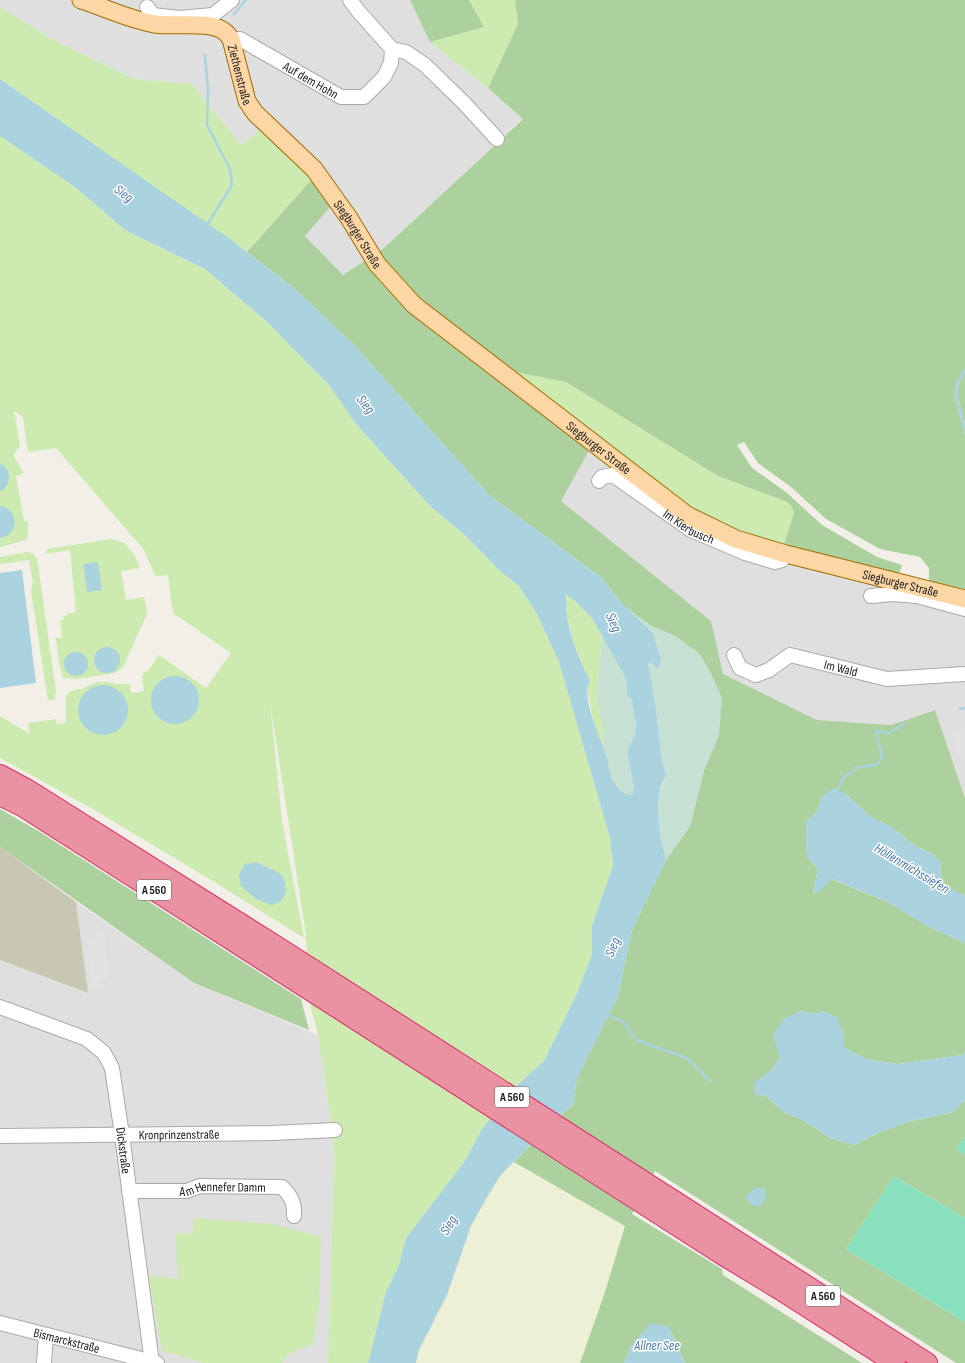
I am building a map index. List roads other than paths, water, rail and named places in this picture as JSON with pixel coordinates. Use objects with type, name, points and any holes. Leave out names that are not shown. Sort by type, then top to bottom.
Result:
[{"type":"highway","name":"A 560","points":[[0,775],[28,790],[305,965],[928,1363]]},
{"type":"highway","name":"A 560","points":[[0,795],[30,811],[720,1253],[782,1290],[895,1363]]},
{"type":"main road","name":"Ziethenstraße","points":[[81,0],[141,21],[156,24],[212,21],[218,28],[226,32],[231,40],[247,101],[255,113],[314,169]]},
{"type":"main road","name":"Siegburger Straße","points":[[314,169],[349,218],[377,264],[414,305],[687,515],[736,539],[915,591],[965,599]]},
{"type":"street","points":[[147,7],[153,15],[212,21],[232,0]]},
{"type":"street","points":[[350,0],[392,49],[406,52],[425,65],[464,103],[497,139]]},
{"type":"street","name":"Auf dem Hohn","points":[[231,40],[240,39],[341,97],[353,98],[364,97],[384,77],[391,63],[392,49]]},
{"type":"street","name":"Im Kierbusch","points":[[599,480],[602,477],[613,475],[690,530],[745,553],[775,562],[782,560],[786,554]]},
{"type":"street","points":[[871,596],[915,591],[965,609]]},
{"type":"street","name":"Im Wald","points":[[734,655],[740,668],[756,675],[769,670],[790,655],[887,679],[965,674]]},
{"type":"street","name":"Dickstraße","points":[[0,1007],[87,1039],[104,1053],[112,1068],[154,1363]]},
{"type":"street","name":"Kronprinzenstraße","points":[[0,1136],[273,1133],[335,1130]]},
{"type":"street","name":"Am Hennefer Damm","points":[[129,1192],[187,1191],[200,1186],[282,1187],[290,1195],[294,1207],[294,1216]]},
{"type":"street","name":"Bismarckstraße","points":[[0,1323],[154,1363]]},
{"type":"street","points":[[44,1363],[46,1335]]},
{"type":"water","name":"Sieg","points":[[0,79],[227,237],[294,288],[354,345],[489,495],[602,578],[624,606],[652,632],[661,659],[658,669],[651,662],[648,664],[656,709],[662,760],[666,774],[661,787],[658,803],[659,829],[666,860],[632,930],[618,996],[577,1078],[573,1105],[555,1120],[500,1176],[486,1199],[471,1226],[447,1295],[419,1350],[416,1363],[368,1363],[386,1292],[399,1265],[406,1238],[465,1161],[482,1129],[513,1089],[544,1061],[577,993],[592,954],[592,926],[613,865],[610,838],[559,662],[537,614],[519,586],[499,570],[466,536],[430,506],[356,424],[329,385],[266,321],[205,269],[125,230],[75,187],[0,136]],"holes":[[[566,594],[592,618],[626,678],[627,693],[632,701],[636,725],[636,732],[627,752],[634,787],[632,795],[621,790],[611,776],[607,756],[592,718],[588,697],[590,681],[572,639],[567,617]]]},
{"type":"water","points":[[957,378],[960,380],[957,393],[965,424],[965,435],[954,393]]},
{"type":"water","points":[[0,463],[9,473],[9,478],[6,486],[0,492]]},
{"type":"water","points":[[0,506],[11,512],[15,522],[11,532],[7,536],[0,538]]},
{"type":"water","points":[[98,562],[102,590],[87,592],[83,564]]},
{"type":"water","points":[[22,570],[36,683],[0,688],[0,573]]},
{"type":"water","points":[[107,647],[116,651],[120,660],[116,669],[107,673],[98,669],[94,660],[98,651]]},
{"type":"water","points":[[76,652],[85,655],[88,664],[85,673],[76,676],[67,673],[64,664],[67,655]]},
{"type":"water","points":[[170,676],[180,676],[192,683],[199,695],[199,705],[192,717],[180,724],[170,724],[162,720],[155,713],[151,705],[151,695],[155,687],[162,680]]},
{"type":"water","points":[[103,685],[112,687],[123,696],[128,710],[126,719],[117,730],[103,735],[94,733],[83,724],[78,710],[80,701],[89,690]]},
{"type":"water","points":[[834,788],[847,795],[871,817],[892,827],[915,846],[931,853],[941,862],[940,883],[965,896],[965,943],[927,926],[890,903],[832,879],[819,892],[813,893],[818,869],[807,856],[806,822],[816,813],[822,796]]},
{"type":"water","points":[[256,862],[281,874],[285,883],[286,892],[281,901],[272,905],[256,899],[241,886],[239,874],[245,864]]},
{"type":"water","points":[[800,1011],[814,1014],[823,1011],[837,1017],[844,1036],[844,1048],[869,1060],[898,1064],[962,1055],[965,1052],[965,1100],[953,1112],[907,1122],[878,1133],[854,1145],[830,1138],[803,1120],[784,1112],[766,1096],[755,1094],[754,1083],[771,1070],[780,1058],[773,1035],[784,1019]]},
{"type":"water","points":[[755,1188],[764,1188],[766,1193],[765,1198],[759,1207],[751,1204],[746,1196]]},
{"type":"water","name":"Allner See","points":[[651,1323],[669,1327],[685,1363],[624,1363],[631,1346]]},
{"type":"waterway","points":[[234,14],[246,0]]},
{"type":"waterway","points":[[205,55],[208,89],[207,125],[230,169],[232,185],[207,225]]},
{"type":"waterway","name":"Höllenmichssiefen","points":[[958,382],[965,370]]},
{"type":"waterway","name":"Höllenmichssiefen","points":[[960,709],[965,708]]},
{"type":"waterway","name":"Höllenmichssiefen","points":[[839,793],[838,790],[844,777],[853,772],[855,768],[878,764],[882,756],[876,731],[889,733],[904,724]]},
{"type":"waterway","name":"Höllenmichssiefen","points":[[606,1014],[623,1022],[636,1040],[687,1058],[710,1081]]}]
